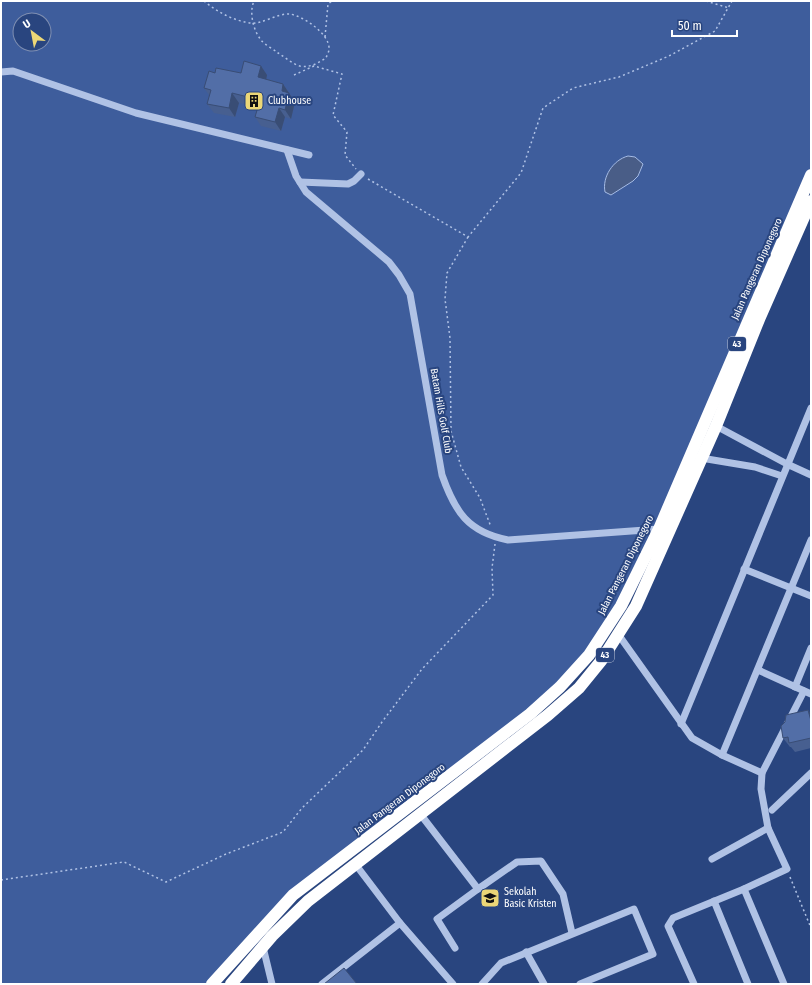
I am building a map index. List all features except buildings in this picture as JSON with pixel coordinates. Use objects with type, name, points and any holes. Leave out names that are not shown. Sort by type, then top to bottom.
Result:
[{"type":"highway","name":"Jalan Pangeran Diponegoro","points":[[212,984],[293,895],[506,734],[560,687],[588,655],[622,606],[659,529],[811,175]]},
{"type":"highway","name":"43","points":[[231,984],[263,947],[308,901],[421,815],[548,715],[579,688],[601,661],[636,606],[716,426],[760,317],[811,201]]},
{"type":"street","points":[[1,72],[13,71],[136,113],[309,155]]},
{"type":"street","name":"Batam Hills Golf Club","points":[[287,150],[300,182],[306,192],[389,262],[399,275],[410,294],[442,475],[450,498],[461,515],[474,529],[495,538],[508,540],[659,529]]},
{"type":"street","points":[[300,182],[348,184],[354,181],[361,174]]},
{"type":"street","points":[[681,724],[811,408]]},
{"type":"street","points":[[716,426],[787,464],[811,475]]},
{"type":"street","points":[[701,458],[755,468],[782,476]]},
{"type":"street","points":[[722,755],[811,540]]},
{"type":"street","points":[[744,568],[811,596]]},
{"type":"street","points":[[618,634],[692,738],[722,755],[762,773]]},
{"type":"street","points":[[795,687],[811,648]]},
{"type":"street","points":[[694,984],[668,926],[673,918],[744,889],[787,869],[768,828],[761,789],[762,773],[808,692],[758,670]]},
{"type":"street","points":[[772,810],[811,773]]},
{"type":"street","points":[[421,815],[478,889]]},
{"type":"street","points":[[712,859],[768,828]]},
{"type":"street","points":[[455,948],[437,919],[517,862],[541,862],[563,894],[572,933]]},
{"type":"street","points":[[356,865],[400,923],[453,984]]},
{"type":"street","points":[[744,889],[784,984]]},
{"type":"street","points":[[714,901],[748,984]]},
{"type":"street","points":[[482,984],[501,963],[572,933],[634,910],[653,954],[580,984]]},
{"type":"street","points":[[322,984],[400,923]]},
{"type":"street","points":[[263,947],[272,984]]},
{"type":"street","points":[[526,952],[544,984]]},
{"type":"path","points":[[204,1],[214,9],[232,18],[253,24],[272,17],[290,14],[314,26],[325,37],[329,48],[326,58],[294,76]]},
{"type":"path","points":[[254,1],[252,5],[253,24],[260,39],[288,60],[300,66],[314,66],[342,74],[333,115],[347,132],[345,155],[361,174],[468,237]]},
{"type":"path","points":[[325,37],[328,4],[332,1]]},
{"type":"path","points":[[706,1],[729,8]]},
{"type":"path","points":[[1,880],[124,862],[166,882],[226,854],[283,832],[302,808],[363,750],[422,669],[493,596],[492,568],[495,538],[480,498],[461,467],[451,431],[450,338],[445,298],[447,273],[468,237],[520,173],[543,108],[573,88],[619,77],[670,56],[715,30],[732,1]]},
{"type":"path","points":[[787,869],[811,928]]},
{"type":"shaded area","points":[[1,1],[811,1],[811,182],[648,563],[622,612],[591,659],[306,889],[217,984],[1,984]]},
{"type":"shaded area","points":[[628,156],[635,157],[643,164],[638,176],[633,181],[611,195],[605,192],[605,181],[613,165]]},
{"type":"place","name":"Clubhouse","points":[[254,101]]},
{"type":"place","name":"Sekolah Basic Kristen","points":[[490,898]]}]
